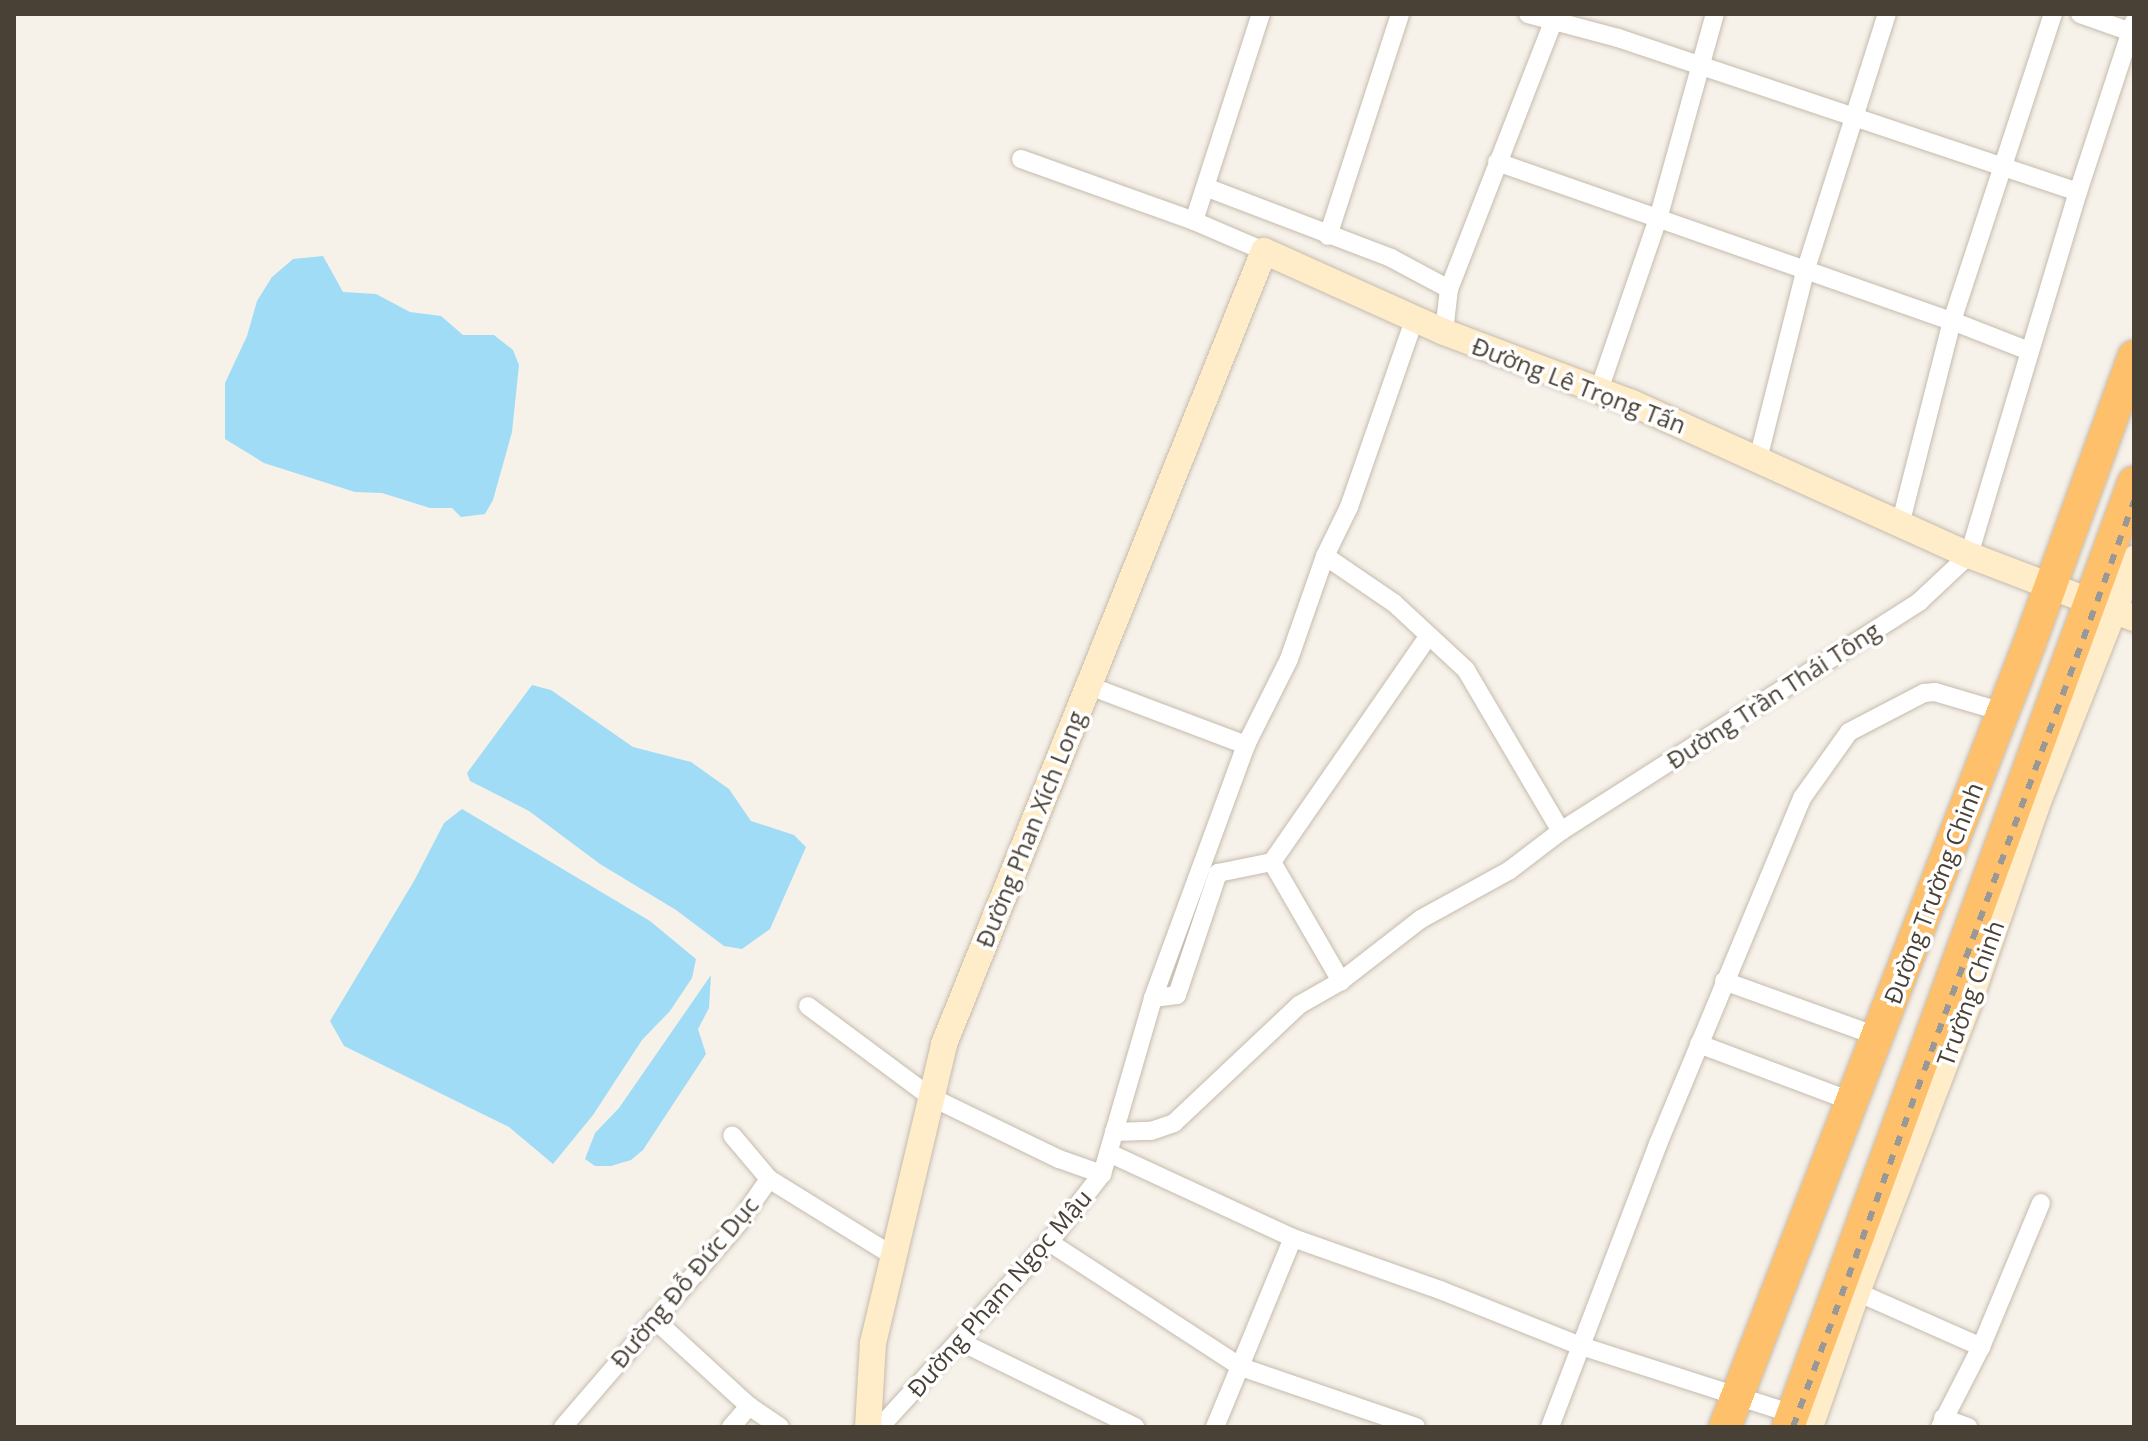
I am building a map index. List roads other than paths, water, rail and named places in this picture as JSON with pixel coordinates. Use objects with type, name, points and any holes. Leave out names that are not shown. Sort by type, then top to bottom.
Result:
[{"type":"highway","name":"Đường Trường Chinh","points":[[1725,1427],[2051,588],[2134,356]]},
{"type":"highway","name":"Đường Trường Chinh","points":[[1797,1423],[2113,611],[2134,482]]},
{"type":"street","points":[[1194,221],[1208,188],[1261,14]]},
{"type":"street","points":[[1328,236],[1400,14]]},
{"type":"street","points":[[1528,14],[1555,18],[1618,38],[2078,192]]},
{"type":"street","points":[[1599,390],[1658,219],[1715,14]]},
{"type":"street","points":[[1758,459],[1805,272],[1887,14]]},
{"type":"street","points":[[1901,521],[1952,321],[2053,14]]},
{"type":"street","points":[[1969,555],[2078,192],[2132,27],[2080,14]]},
{"type":"street","points":[[1444,332],[1449,289],[1555,18]]},
{"type":"street","name":"Đường Lê Trọng Tấn","points":[[1021,159],[1194,221],[1444,332],[1599,390],[1901,521],[1969,555],[2113,611]]},
{"type":"street","points":[[1497,162],[1952,321],[2029,351]]},
{"type":"street","points":[[1208,188],[1391,258],[1449,289]]},
{"type":"street","name":"Đường Phan Xích Long","points":[[868,1427],[873,1343],[929,1096],[944,1044],[1264,251]]},
{"type":"street","name":"Đường Phạm Ngọc Mậu","points":[[880,1427],[961,1342],[1049,1242],[1102,1174],[1153,998],[1246,745],[1289,659],[1325,556],[1349,507],[1415,317]]},
{"type":"street","name":"Đường Trần Thái Tông","points":[[1114,1132],[1151,1131],[1174,1123],[1299,1005],[1341,981],[1421,919],[1510,870],[1561,831],[1920,601],[1969,555]]},
{"type":"street","points":[[1325,556],[1394,603],[1466,670],[1561,831]]},
{"type":"street","name":"Trường Chinh","points":[[1797,1423],[1857,1292],[1969,1002],[2036,807],[2134,559]]},
{"type":"street","points":[[1153,998],[1177,995],[1218,873],[1272,862],[1428,637]]},
{"type":"street","points":[[1087,685],[1246,745]]},
{"type":"street","points":[[1550,1427],[1724,981],[1802,798],[1849,732],[1924,693],[1935,692],[2003,712]]},
{"type":"street","points":[[1272,862],[1341,981]]},
{"type":"street","points":[[1724,981],[1877,1036]]},
{"type":"street","points":[[808,1006],[929,1096],[1059,1159],[1102,1174]]},
{"type":"street","points":[[1699,1044],[1851,1101]]},
{"type":"street","name":"Đường Đỗ Đức Dục","points":[[563,1427],[740,1221],[769,1179],[732,1135]]},
{"type":"street","points":[[1109,1153],[1293,1238],[1440,1290],[1581,1346],[1738,1395],[1797,1423]]},
{"type":"street","points":[[769,1179],[893,1256]]},
{"type":"street","points":[[1968,1427],[1941,1422],[1981,1347],[2041,1203]]},
{"type":"street","points":[[1215,1427],[1293,1238]]},
{"type":"street","points":[[1049,1242],[1241,1367],[1416,1427]]},
{"type":"street","points":[[1857,1292],[1981,1347]]},
{"type":"street","points":[[654,1319],[749,1406],[780,1427]]},
{"type":"street","points":[[961,1342],[1135,1427]]},
{"type":"street","points":[[731,1427],[749,1406]]},
{"type":"water","points":[[323,256],[343,292],[376,294],[410,312],[441,316],[463,335],[494,335],[513,350],[519,365],[512,432],[493,500],[485,514],[461,517],[452,508],[430,508],[382,493],[355,492],[264,463],[225,439],[225,383],[247,336],[257,301],[272,277],[293,259]]},
{"type":"water","points":[[532,685],[551,690],[633,747],[691,762],[729,789],[751,821],[794,835],[806,847],[770,929],[742,949],[724,946],[676,910],[600,864],[529,811],[470,781],[467,773]]},
{"type":"water","points":[[462,809],[650,921],[696,959],[692,978],[670,1011],[642,1040],[593,1115],[553,1164],[509,1127],[344,1046],[330,1021],[414,881],[444,823]]},
{"type":"water","points":[[711,975],[709,1008],[698,1029],[706,1054],[643,1150],[631,1160],[611,1166],[595,1166],[585,1159],[595,1133],[619,1108]]},
{"type":"railway","points":[[1793,1427],[2134,501]]}]
